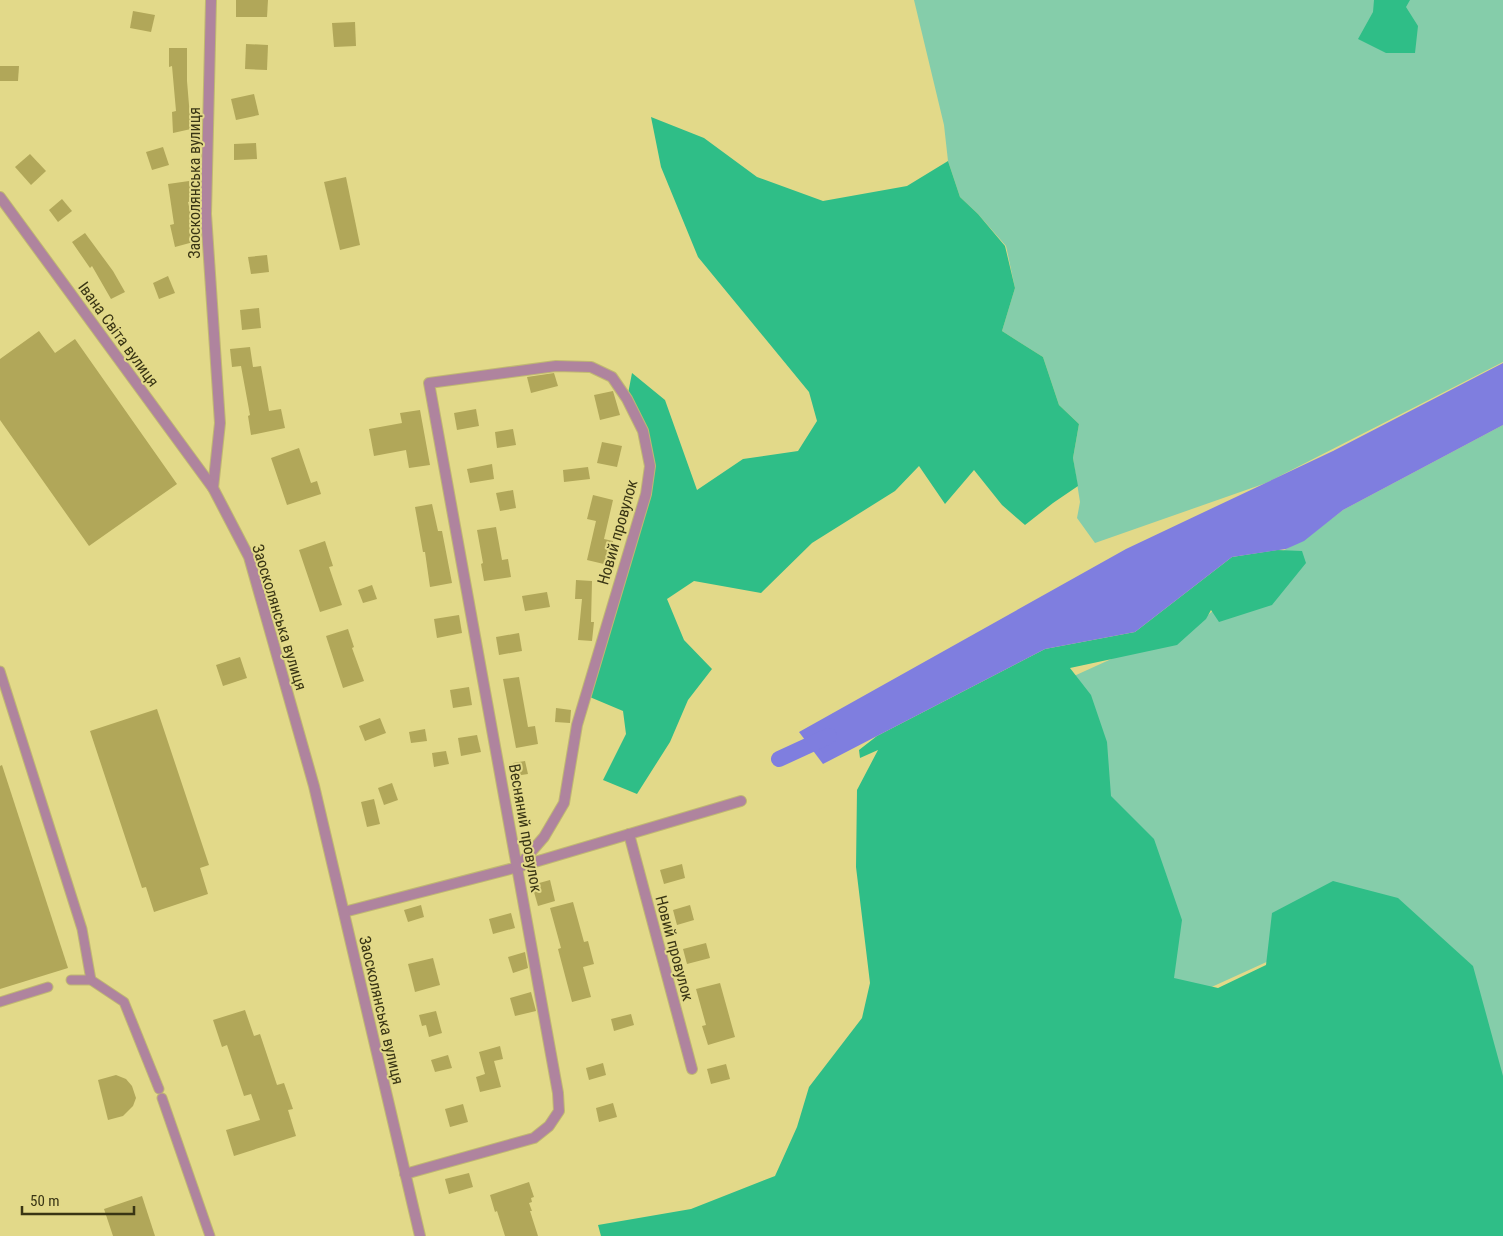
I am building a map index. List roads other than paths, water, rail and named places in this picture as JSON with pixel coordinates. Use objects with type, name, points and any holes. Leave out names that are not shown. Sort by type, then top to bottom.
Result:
[{"type":"street","name":"Заосколянська вулиця","points":[[211,0],[206,214],[220,423],[213,488],[249,557],[314,786],[420,1236]]},
{"type":"street","name":"Івана Світа вулиця","points":[[0,197],[213,488]]},
{"type":"street","name":"Новий провулок","points":[[429,383],[556,366],[591,367],[612,377],[627,399],[643,431],[650,466],[646,494],[576,724],[564,803],[544,837],[518,867]]},
{"type":"street","name":"Весняний провулок","points":[[405,1174],[534,1138],[550,1126],[559,1111],[558,1093],[518,867],[429,383]]},
{"type":"street","points":[[344,912],[518,867],[741,801]]},
{"type":"street","name":"Новий провулок","points":[[629,834],[692,1069]]},
{"type":"lane","points":[[0,671],[82,929],[91,980]]},
{"type":"lane","points":[[71,980],[91,980],[124,1002],[160,1093],[210,1236]]},
{"type":"lane","points":[[0,1002],[48,987]]},
{"type":"waterway","points":[[779,759],[829,736]]}]
